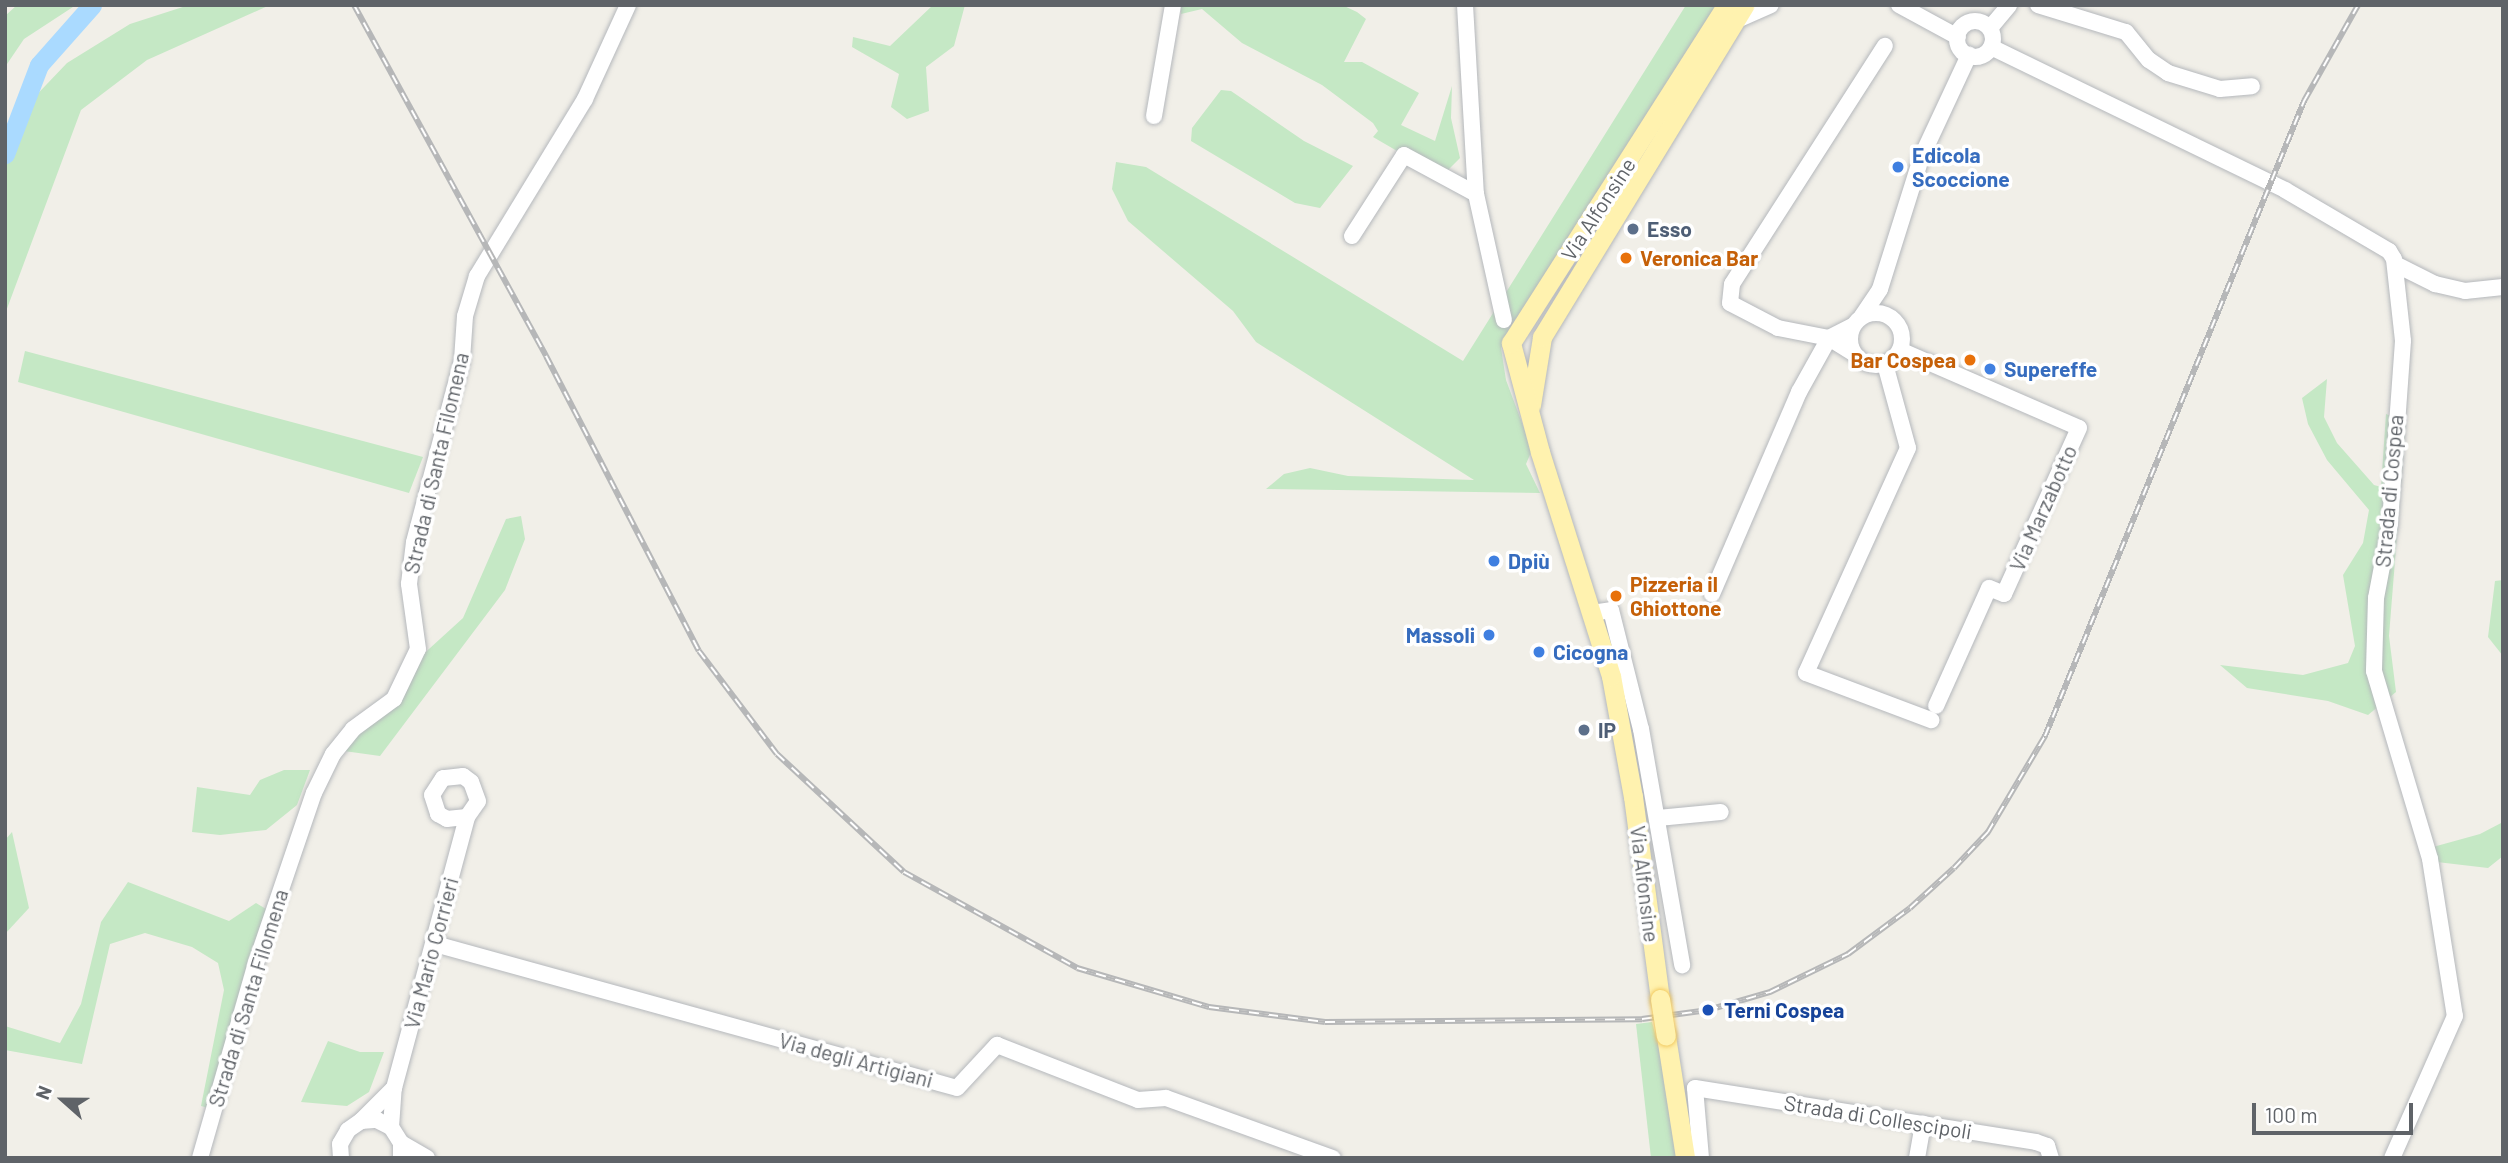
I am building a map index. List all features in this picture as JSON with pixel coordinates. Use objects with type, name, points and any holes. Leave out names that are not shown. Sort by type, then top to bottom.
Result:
[{"type":"main road","name":"Via Alfonsine","points":[[1685,1158],[1633,797],[1611,676],[1531,420],[1511,343],[1511,323],[1548,288],[1706,39],[1736,10]]},
{"type":"main road","name":"Via Alfonsine","points":[[1531,420],[1533,372],[1542,337],[1736,10]]},
{"type":"street","name":"Strada di Santa Filomena","points":[[200,1158],[256,963],[314,793],[333,754],[353,729],[394,699],[418,649],[409,584],[414,542],[463,360],[465,316],[477,276],[585,99],[628,5]]},
{"type":"street","points":[[1154,116],[1174,5]]},
{"type":"street","points":[[1465,5],[1476,194],[1511,323],[1542,337]]},
{"type":"street","points":[[1706,39],[1715,5]]},
{"type":"street","points":[[1736,10],[1771,5]]},
{"type":"street","points":[[1899,5],[1962,31],[1981,22],[1990,28]]},
{"type":"street","points":[[1920,5],[1962,31]]},
{"type":"street","points":[[1962,31],[1959,46],[1969,55],[1984,55],[1991,47],[1990,28],[2009,5]]},
{"type":"street","points":[[2038,5],[2126,32],[2149,60],[2168,73],[2220,89],[2252,86]]},
{"type":"street","points":[[1880,289],[1885,314],[1898,325],[1900,350],[1885,364],[1867,364],[1829,338],[1778,328],[1730,303],[1732,284],[1885,46]]},
{"type":"street","points":[[1991,47],[2285,190],[2389,251],[2395,264],[2435,284],[2465,291],[2503,287]]},
{"type":"street","points":[[1853,353],[1849,337],[1880,289],[1921,158],[1969,55]]},
{"type":"street","points":[[1352,236],[1404,155],[1476,194]]},
{"type":"street","name":"Strada di Cospea","points":[[2392,1158],[2455,1017],[2430,859],[2374,671],[2376,598],[2390,524],[2403,341],[2395,264]]},
{"type":"street","points":[[1712,594],[1800,392],[1829,338],[1858,321],[1885,314]]},
{"type":"street","name":"Via Marzabotto","points":[[1885,364],[1908,449],[1806,673],[1933,713],[1989,588],[2004,594],[2079,428],[1900,350]]},
{"type":"street","name":"Via Alfonsine","points":[[1592,613],[1611,610],[1642,729],[1682,965]]},
{"type":"street","name":"Via Alfonsine","points":[[1658,818],[1721,811]]},
{"type":"street","name":"Via Mario Corrieri","points":[[391,1127],[394,1088],[435,944],[467,817]]},
{"type":"street","name":"Via degli Artigiani","points":[[435,944],[957,1088],[997,1045],[1138,1100],[1166,1098],[1334,1158]]},
{"type":"street","name":"Via Mario Corrieri","points":[[341,1158],[340,1144],[348,1130],[361,1121],[394,1088]]},
{"type":"street","name":"Strada di Collescipoli","points":[[1701,1158],[1695,1088],[2036,1142],[2047,1146],[2051,1158]]},
{"type":"street","points":[[361,1121],[377,1120],[391,1127],[401,1150],[427,1158]]},
{"type":"street","name":"Strada di Collescipoli","points":[[1917,1158],[1923,1124]]},
{"type":"green space","points":[[17,5],[76,5],[24,39],[5,67],[5,16]]},
{"type":"green space","points":[[189,5],[270,5],[147,60],[81,110],[5,314],[5,128],[67,63],[130,24]]},
{"type":"green space","points":[[933,5],[965,5],[954,46],[926,67],[929,111],[907,119],[891,107],[899,74],[852,47],[853,37],[890,46]]},
{"type":"green space","points":[[1181,5],[1342,5],[1357,12],[1366,19],[1344,62],[1362,62],[1419,93],[1401,125],[1435,141],[1452,86],[1451,118],[1460,158],[1448,170],[1404,155],[1373,137],[1378,131],[1373,123],[1322,85],[1242,43],[1202,9],[1181,14]]},
{"type":"green space","points":[[1686,5],[1719,5],[1501,348],[1506,380],[1532,450],[1526,464],[1540,493],[1266,489],[1284,474],[1310,468],[1348,476],[1474,480],[1256,342],[1233,311],[1128,221],[1112,189],[1116,162],[1146,167],[1463,361]]},
{"type":"green space","points":[[1221,90],[1231,91],[1304,141],[1353,166],[1320,208],[1295,203],[1191,141],[1192,128]]},
{"type":"green space","points":[[25,351],[423,457],[409,493],[18,382]]},
{"type":"green space","points":[[2327,379],[2324,417],[2337,443],[2374,485],[2381,487],[2386,414],[2406,422],[2389,636],[2396,692],[2368,715],[2328,701],[2247,688],[2220,665],[2303,675],[2348,663],[2355,646],[2343,575],[2363,543],[2369,510],[2327,460],[2308,424],[2302,398]]},
{"type":"green space","points":[[521,516],[525,539],[505,590],[380,756],[344,751],[418,659],[463,618],[506,519]]},
{"type":"green space","points":[[2503,580],[2503,656],[2488,637],[2495,581]]},
{"type":"green space","points":[[284,770],[310,770],[297,805],[266,830],[220,835],[192,832],[197,787],[250,795],[260,780]]},
{"type":"green space","points":[[2503,822],[2503,856],[2488,868],[2437,862],[2433,847],[2480,834]]},
{"type":"green space","points":[[12,832],[29,908],[5,934],[5,840]]},
{"type":"green space","points":[[128,882],[229,921],[256,903],[266,909],[252,949],[215,1110],[201,1106],[224,990],[218,963],[192,947],[145,933],[110,944],[82,1064],[5,1050],[5,1026],[60,1043],[81,1004],[101,922]]},
{"type":"green space","points":[[1652,1022],[1660,1052],[1676,1158],[1651,1158],[1636,1024]]},
{"type":"green space","points":[[328,1041],[360,1052],[384,1052],[369,1092],[347,1106],[301,1102]]},
{"type":"waterway","points":[[5,154],[39,65],[92,5]]},
{"type":"railway","points":[[354,5],[546,356],[699,651],[777,754],[904,872],[1077,968],[1209,1007],[1325,1022],[1642,1019],[1708,1010],[1770,992],[1848,954],[1910,908],[1954,868],[1988,832],[2045,736],[2304,101],[2358,5]]},
{"type":"place","name":"Edicola Scoccione","points":[[1898,167]]},
{"type":"place","name":"Esso","points":[[1633,229]]},
{"type":"place","name":"Veronica Bar","points":[[1626,258]]},
{"type":"place","name":"Bar Cospea","points":[[1970,360]]},
{"type":"place","name":"Supereffe","points":[[1990,369]]},
{"type":"place","name":"Dpiù","points":[[1494,561]]},
{"type":"place","name":"Pizzeria il Ghiottone","points":[[1616,596]]},
{"type":"place","name":"Massoli","points":[[1489,635]]},
{"type":"place","name":"Cicogna","points":[[1539,652]]},
{"type":"place","name":"IP","points":[[1584,730]]},
{"type":"place","name":"Terni Cospea","points":[[1708,1010]]}]
